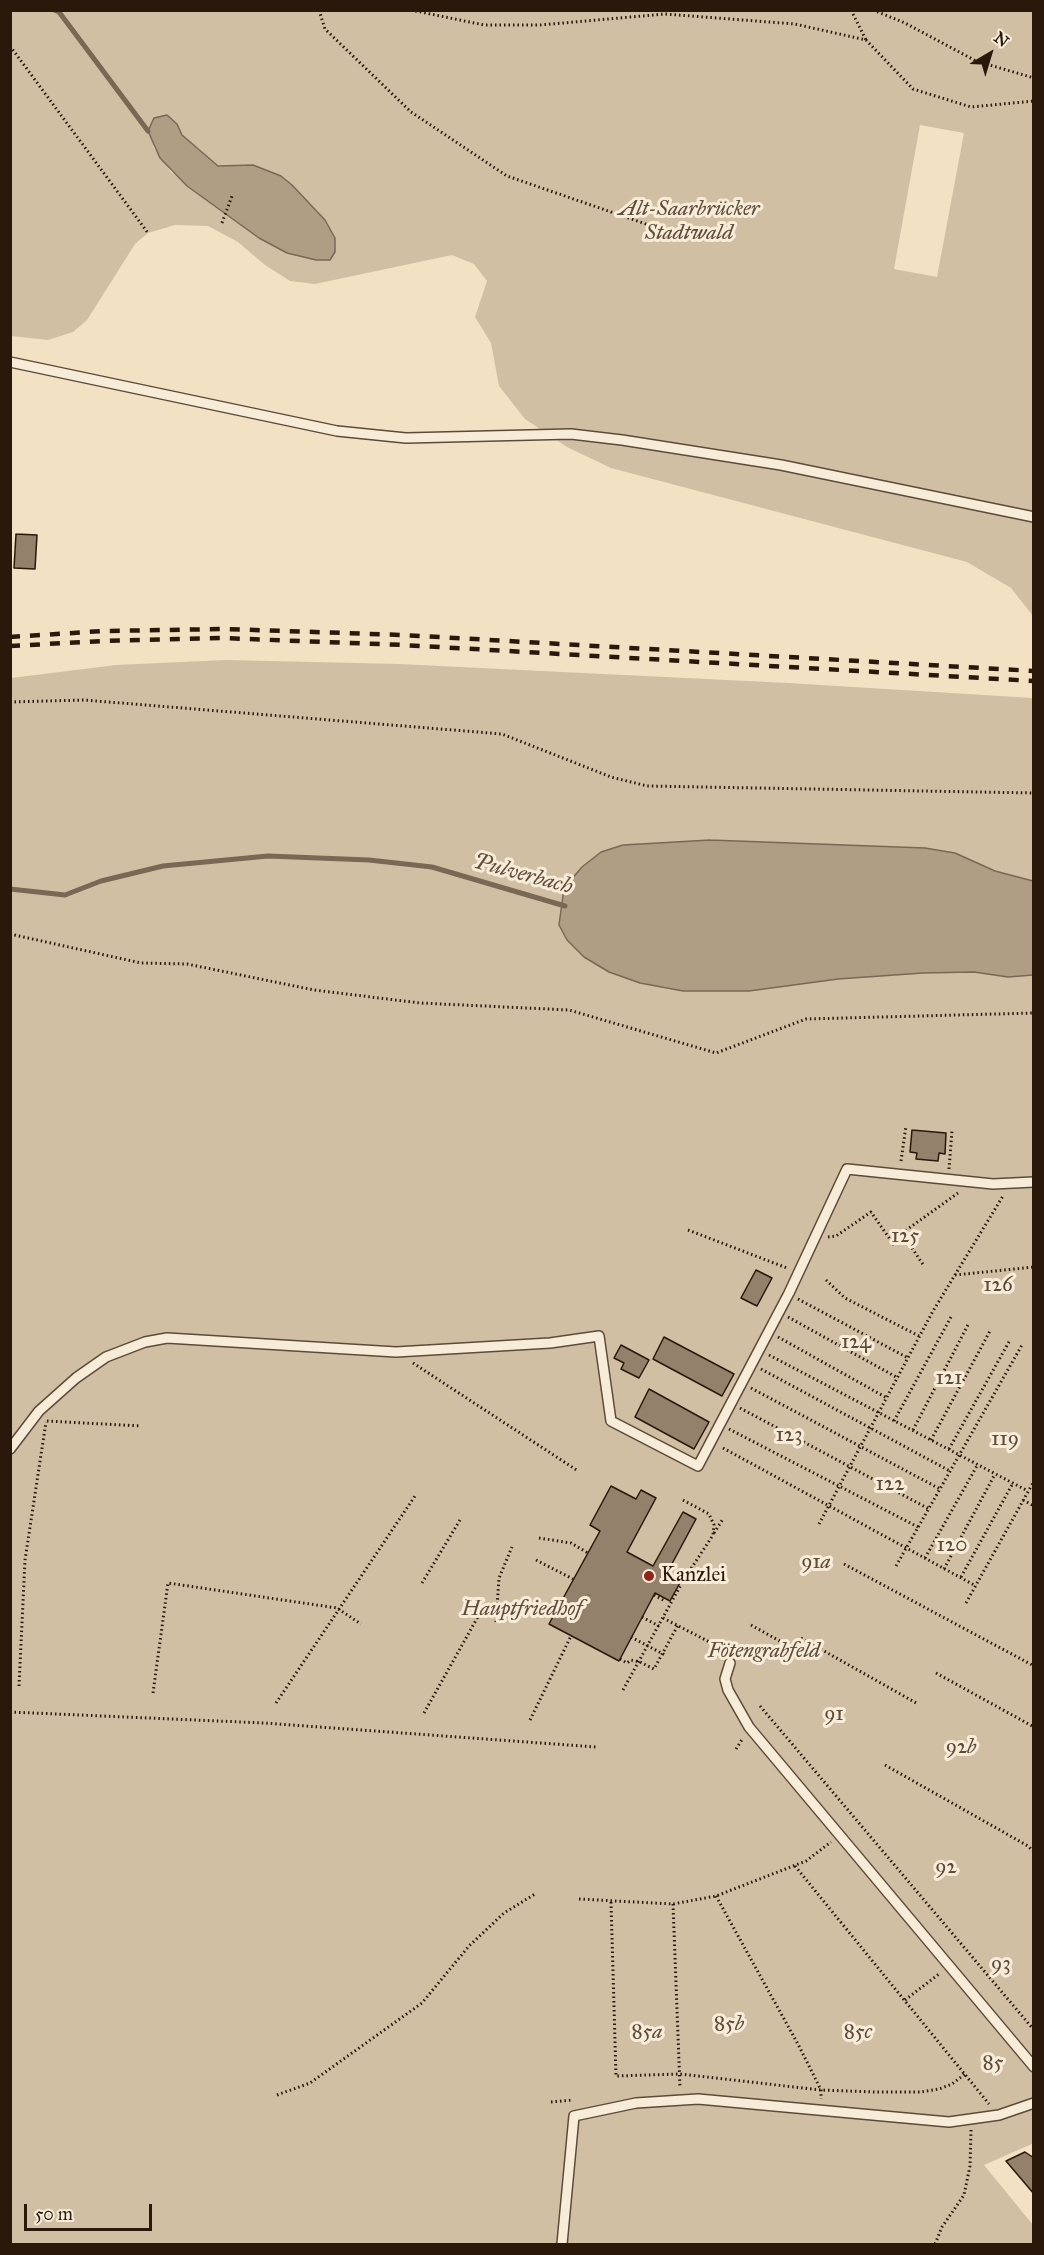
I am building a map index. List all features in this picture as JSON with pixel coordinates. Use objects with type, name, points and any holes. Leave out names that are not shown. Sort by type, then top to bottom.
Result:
[{"type":"lane","points":[[10,362],[337,431],[406,438],[571,434],[622,440],[781,465],[1034,517]]},
{"type":"lane","points":[[10,1449],[30,1420],[76,1378],[106,1357],[127,1347],[166,1338],[396,1352],[550,1343],[599,1336],[611,1421],[698,1466],[789,1293],[847,1169],[974,1182],[1010,1184],[1034,1182]]},
{"type":"lane","points":[[732,1659],[725,1679],[728,1690],[748,1727],[1031,2061]]},
{"type":"lane","points":[[562,2244],[574,2116],[636,2103],[729,2100],[912,2121],[971,2119],[999,2115],[1034,2103]]},
{"type":"path","points":[[318,10],[325,29],[411,112],[507,176],[669,232]]},
{"type":"path","points":[[411,10],[484,25],[540,25],[665,14],[728,18],[795,24],[866,40]]},
{"type":"path","points":[[851,10],[866,40],[913,88],[970,107],[1034,101]]},
{"type":"path","points":[[873,10],[905,22],[976,61],[1034,78]]},
{"type":"path","points":[[10,46],[148,233]]},
{"type":"path","points":[[222,223],[232,196]]},
{"type":"path","points":[[10,702],[84,700],[502,734],[611,777],[647,786],[1034,794]]},
{"type":"path","points":[[10,934],[141,963],[187,964],[314,990],[420,1003],[569,1010],[716,1053],[806,1019],[1034,1013]]},
{"type":"path","points":[[900,1175],[906,1126]]},
{"type":"path","points":[[948,1172],[952,1131]]},
{"type":"path","points":[[891,1241],[974,1182]]},
{"type":"path","points":[[819,1524],[919,1337],[1010,1184]]},
{"type":"path","points":[[815,1239],[836,1236],[871,1212],[894,1245]]},
{"type":"path","points":[[688,1230],[799,1272]]},
{"type":"path","points":[[902,1233],[924,1266]]},
{"type":"path","points":[[955,1275],[1034,1267]]},
{"type":"path","points":[[826,1280],[845,1298],[919,1337]]},
{"type":"path","points":[[789,1293],[908,1358]]},
{"type":"path","points":[[779,1312],[898,1377]]},
{"type":"path","points":[[894,1421],[951,1317]]},
{"type":"path","points":[[912,1430],[969,1323]]},
{"type":"path","points":[[769,1331],[887,1398]]},
{"type":"path","points":[[931,1440],[990,1331]]},
{"type":"path","points":[[949,1449],[1010,1340]]},
{"type":"path","points":[[896,1566],[1022,1345]]},
{"type":"path","points":[[759,1350],[1028,1491]]},
{"type":"path","points":[[396,1352],[578,1471]]},
{"type":"path","points":[[751,1364],[950,1471]]},
{"type":"path","points":[[741,1383],[940,1489]]},
{"type":"path","points":[[731,1403],[929,1509]]},
{"type":"path","points":[[30,1420],[141,1426]]},
{"type":"path","points":[[19,1686],[25,1560],[47,1421]]},
{"type":"path","points":[[720,1424],[918,1527]]},
{"type":"path","points":[[710,1441],[976,1586]]},
{"type":"path","points":[[925,1558],[978,1464]]},
{"type":"path","points":[[944,1569],[995,1474]]},
{"type":"path","points":[[966,1603],[1034,1481]]},
{"type":"path","points":[[961,1577],[1013,1483]]},
{"type":"path","points":[[276,1703],[337,1608],[415,1496]]},
{"type":"path","points":[[681,1499],[709,1514],[714,1525],[713,1535]]},
{"type":"path","points":[[1023,1500],[1034,1506]]},
{"type":"path","points":[[622,1690],[723,1519]]},
{"type":"path","points":[[422,1583],[460,1520]]},
{"type":"path","points":[[539,1538],[571,1543],[588,1553]]},
{"type":"path","points":[[496,1622],[499,1578],[512,1547]]},
{"type":"path","points":[[536,1560],[573,1579]]},
{"type":"path","points":[[844,1564],[1034,1666]]},
{"type":"path","points":[[153,1694],[168,1583],[337,1608],[361,1624]]},
{"type":"path","points":[[578,1615],[589,1595]]},
{"type":"path","points":[[654,1595],[671,1604]]},
{"type":"path","points":[[424,1713],[480,1613]]},
{"type":"path","points":[[642,1617],[659,1626]]},
{"type":"path","points":[[663,1618],[732,1659]]},
{"type":"path","points":[[620,1659],[627,1663],[631,1660],[639,1662],[654,1670],[678,1625]]},
{"type":"path","points":[[752,1625],[794,1649]]},
{"type":"path","points":[[530,1720],[571,1636]]},
{"type":"path","points":[[632,1637],[664,1654]]},
{"type":"path","points":[[801,1638],[918,1704]]},
{"type":"path","points":[[936,1673],[1034,1727]]},
{"type":"path","points":[[760,1706],[1034,2030]]},
{"type":"path","points":[[10,1712],[264,1723],[596,1748]]},
{"type":"path","points":[[885,1765],[1028,1845],[1034,1852]]},
{"type":"path","points":[[579,1899],[673,1904],[716,1896],[806,1861],[840,1835]]},
{"type":"path","points":[[795,1866],[992,2106]]},
{"type":"path","points":[[277,2095],[310,2083],[422,2003],[469,1946],[504,1913],[535,1894]]},
{"type":"path","points":[[716,1896],[799,2046],[820,2090],[823,2112]]},
{"type":"path","points":[[611,1902],[615,2076],[680,2074],[820,2090],[921,2092],[952,2084],[965,2074]]},
{"type":"path","points":[[673,1904],[680,2100]]},
{"type":"path","points":[[905,2000],[949,1966]]},
{"type":"path","points":[[551,2102],[573,2100]]},
{"type":"path","points":[[935,2244],[942,2228],[964,2195],[970,2166],[971,2119]]},
{"type":"green space","name":"Alt-Saarbrücker Stadtwald","points":[[11,11],[1033,11],[1033,616],[1011,588],[967,562],[611,468],[567,447],[525,419],[499,386],[491,343],[475,317],[487,281],[474,264],[452,255],[315,284],[290,281],[265,265],[238,242],[208,226],[175,225],[148,233],[135,244],[87,320],[73,332],[48,340],[11,336]],"holes":[[[177,124],[182,135],[218,166],[253,165],[281,176],[292,185],[325,220],[335,238],[335,252],[330,260],[287,253],[259,238],[171,172],[153,146]],[[920,125],[964,133],[937,277],[894,269]]]},
{"type":"green space","name":"Hauptfriedhof","points":[[226,660],[399,664],[788,683],[1033,698],[1033,881],[995,871],[955,853],[925,848],[710,840],[623,845],[601,852],[582,867],[683,991],[749,991],[838,979],[923,973],[974,972],[1008,977],[1033,975],[1034,2143],[984,2165],[1033,2225],[1033,2244],[11,2244],[11,678],[116,665]]},
{"type":"shaded area","points":[[167,115],[177,124],[182,135],[218,166],[253,165],[281,176],[292,185],[325,220],[335,238],[335,252],[330,260],[316,260],[287,253],[259,238],[187,186],[160,158],[148,131],[154,118]]},
{"type":"shaded area","points":[[710,840],[925,848],[955,853],[995,871],[1033,881],[1033,975],[1008,977],[974,972],[923,973],[838,979],[749,991],[683,991],[640,983],[609,972],[584,957],[567,940],[559,925],[564,888],[582,867],[601,852],[623,845]]},
{"type":"building","points":[[16,534],[37,535],[35,569],[14,568]]},
{"type":"building","points":[[912,1130],[946,1133],[945,1154],[939,1153],[938,1161],[916,1159],[917,1153],[910,1152]]},
{"type":"building","points":[[756,1270],[772,1278],[757,1306],[741,1298]]},
{"type":"building","points":[[664,1337],[734,1374],[722,1396],[653,1359]]},
{"type":"building","points":[[621,1345],[649,1360],[639,1378],[621,1369],[624,1363],[614,1358]]},
{"type":"building","points":[[649,1389],[709,1422],[694,1449],[635,1417]]},
{"type":"building","name":"Kanzlei","points":[[611,1486],[636,1499],[641,1490],[656,1498],[627,1552],[653,1566],[683,1512],[696,1519],[667,1573],[681,1581],[670,1601],[655,1593],[619,1661],[549,1624],[600,1531],[590,1525]]},
{"type":"building","points":[[1025,2152],[1034,2158],[1034,2194],[1006,2161]]},
{"type":"waterway","points":[[54,10],[59,12],[148,131]]},
{"type":"waterway","name":"Pulverbach","points":[[10,889],[65,895],[101,881],[163,866],[268,856],[369,860],[432,867],[565,906]]},
{"type":"railway","points":[[10,637],[103,631],[225,629],[403,635],[1034,671]]},
{"type":"railway","points":[[10,646],[221,638],[403,645],[1034,681]]},
{"type":"place","name":"Kanzlei","points":[[649,1576]]},
{"type":"park label","name":"125","points":[[905,1237]]},
{"type":"park label","name":"126","points":[[998,1286]]},
{"type":"park label","name":"124","points":[[856,1343]]},
{"type":"park label","name":"121","points":[[949,1379]]},
{"type":"park label","name":"123","points":[[789,1436]]},
{"type":"park label","name":"119","points":[[1005,1440]]},
{"type":"park label","name":"122","points":[[890,1485]]},
{"type":"park label","name":"120","points":[[952,1546]]},
{"type":"park label","name":"91a","points":[[816,1563]]},
{"type":"park label","name":"Fötengrabfeld","points":[[764,1652]]},
{"type":"park label","name":"91","points":[[834,1715]]},
{"type":"park label","name":"92b","points":[[961,1748]]},
{"type":"park label","name":"92","points":[[946,1868]]},
{"type":"park label","name":"93","points":[[1001,1965]]},
{"type":"park label","name":"85b","points":[[729,2025]]},
{"type":"park label","name":"85a","points":[[647,2033]]},
{"type":"park label","name":"85c","points":[[858,2033]]},
{"type":"park label","name":"85","points":[[993,2064]]}]
